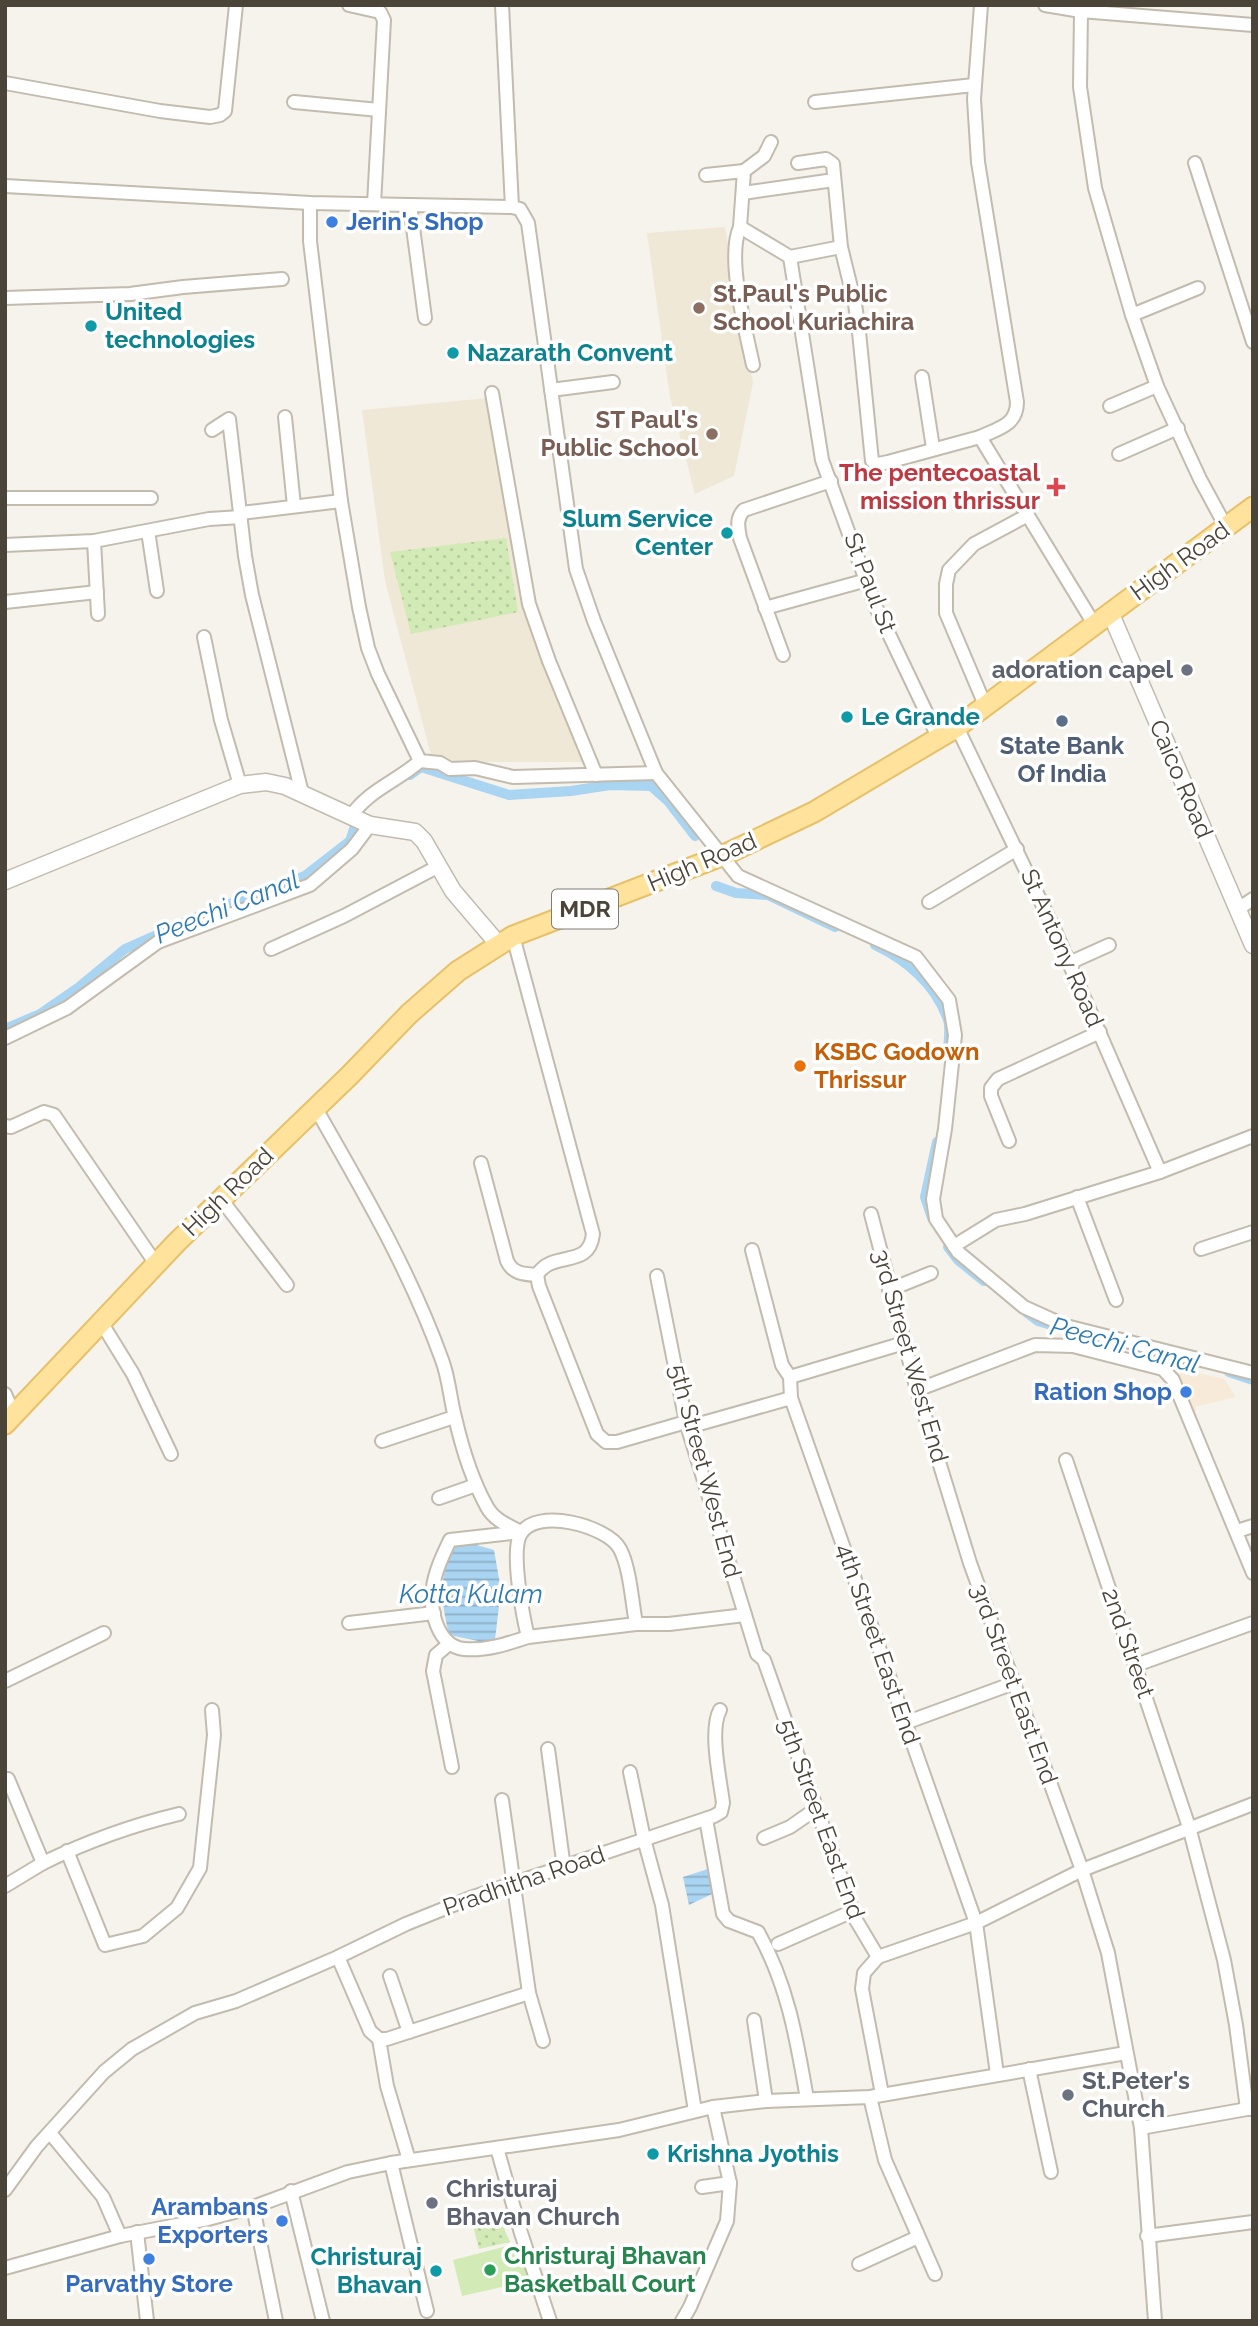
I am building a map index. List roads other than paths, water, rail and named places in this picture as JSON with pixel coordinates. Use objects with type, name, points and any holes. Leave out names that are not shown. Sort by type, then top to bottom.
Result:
[{"type":"main road","name":"High Road","points":[[10,1420],[156,1264],[458,971],[506,940],[724,855],[814,812],[957,727],[1253,508]]},
{"type":"street","points":[[5,83],[160,111],[210,117],[220,115],[225,111],[236,5]]},
{"type":"street","points":[[349,5],[373,8],[380,12],[384,20],[374,204]]},
{"type":"street","points":[[502,5],[512,207]]},
{"type":"street","points":[[798,163],[830,160],[833,164],[841,247],[855,304],[872,461],[878,464],[888,463],[980,437],[1012,422],[1017,413],[1017,402],[978,162],[974,85],[981,5]]},
{"type":"street","points":[[1045,5],[1081,11],[1253,25]]},
{"type":"street","points":[[1081,11],[1080,86],[1095,188],[1132,315],[1157,386],[1200,479],[1226,527]]},
{"type":"street","points":[[816,102],[974,85]]},
{"type":"street","points":[[294,102],[379,110]]},
{"type":"street","points":[[706,174],[744,171],[764,156],[771,142]]},
{"type":"street","points":[[1195,163],[1253,342]]},
{"type":"street","points":[[744,171],[740,227],[735,250],[740,304],[753,365]]},
{"type":"street","points":[[743,193],[834,180]]},
{"type":"street","points":[[5,186],[310,203],[520,209],[528,223],[576,569],[594,621],[656,774],[724,855],[738,876],[916,957],[949,1000],[955,1035],[945,1129],[933,1199],[936,1219],[954,1246],[1024,1307],[1066,1325],[1253,1373]]},
{"type":"street","points":[[310,203],[310,241],[351,566],[368,648],[389,701],[420,761]]},
{"type":"street","points":[[410,205],[425,318]]},
{"type":"street","points":[[740,227],[790,257],[841,247]]},
{"type":"street","name":"St Paul St","points":[[790,257],[822,460],[875,605],[939,739]]},
{"type":"street","points":[[5,298],[130,294],[282,279]]},
{"type":"street","points":[[1132,315],[1198,288]]},
{"type":"street","points":[[922,377],[933,449]]},
{"type":"street","points":[[551,390],[613,382]]},
{"type":"street","points":[[1110,406],[1157,386]]},
{"type":"street","points":[[492,393],[529,604],[596,775]]},
{"type":"street","points":[[285,417],[294,506]]},
{"type":"street","points":[[212,430],[229,419],[252,595],[302,793]]},
{"type":"street","points":[[1119,454],[1178,428]]},
{"type":"street","points":[[980,437],[1028,515],[1102,618]]},
{"type":"street","points":[[783,655],[740,538],[737,525],[739,515],[744,510],[831,481]]},
{"type":"street","points":[[5,498],[151,498]]},
{"type":"street","points":[[5,545],[94,541],[209,519],[341,501]]},
{"type":"street","points":[[985,705],[946,613],[949,570],[974,544],[1028,515]]},
{"type":"street","points":[[148,531],[156,591]]},
{"type":"street","points":[[94,541],[98,614]]},
{"type":"street","points":[[765,608],[867,580]]},
{"type":"street","points":[[5,602],[97,592]]},
{"type":"street","name":"Caico Road","points":[[1102,618],[1253,945]]},
{"type":"street","points":[[204,637],[221,720],[240,785]]},
{"type":"street","name":"St Antony Road","points":[[957,727],[1017,849],[1160,1172]]},
{"type":"street","points":[[5,1038],[67,1008],[158,942],[310,885],[352,849],[360,820],[360,802],[370,793],[392,783],[420,761],[440,762],[450,769],[475,768],[513,777],[656,774]]},
{"type":"street","points":[[5,881],[240,785],[266,782],[285,786],[360,820],[415,832],[424,841],[453,891],[506,940],[593,1234],[592,1245],[584,1254],[549,1263],[537,1275],[597,1434],[606,1442],[617,1442],[687,1422],[692,1426],[790,1398]]},
{"type":"street","points":[[929,902],[1017,849]]},
{"type":"street","points":[[271,949],[344,916],[439,866]]},
{"type":"street","points":[[1238,909],[1253,899]]},
{"type":"street","points":[[1069,963],[1109,945]]},
{"type":"street","points":[[1009,1140],[991,1097],[990,1088],[998,1079],[1100,1032]]},
{"type":"street","points":[[315,1107],[376,1214],[424,1312],[444,1364],[454,1417],[476,1485],[489,1511],[503,1523],[522,1532]]},
{"type":"street","points":[[5,1126],[11,1127],[44,1112],[54,1115],[156,1264]]},
{"type":"street","points":[[954,1246],[996,1220],[1025,1214],[1160,1172],[1253,1136]]},
{"type":"street","points":[[481,1163],[511,1270],[537,1275]]},
{"type":"street","points":[[1077,1197],[1116,1300]]},
{"type":"street","points":[[221,1199],[287,1284]]},
{"type":"street","name":"3rd Street West End","points":[[871,1214],[917,1390],[952,1498]]},
{"type":"street","points":[[1201,1249],[1253,1232]]},
{"type":"street","name":"4th Street East End","points":[[752,1250],[782,1365],[790,1377],[790,1398],[976,1923],[997,2074]]},
{"type":"street","points":[[889,1290],[931,1273]]},
{"type":"street","name":"5th Street West End","points":[[657,1276],[687,1422],[757,1654],[764,1660]]},
{"type":"street","points":[[101,1322],[133,1374],[171,1454]]},
{"type":"street","points":[[790,1377],[904,1343]]},
{"type":"street","points":[[917,1390],[1035,1345],[1073,1346],[1163,1369],[1173,1380],[1189,1416],[1253,1573]]},
{"type":"street","points":[[5,1394],[10,1420]]},
{"type":"street","points":[[382,1441],[454,1417]]},
{"type":"street","name":"2nd Street","points":[[1066,1460],[1189,1826],[1224,1961],[1250,2109]]},
{"type":"street","points":[[439,1498],[476,1485]]},
{"type":"street","name":"3rd Street East End","points":[[952,1498],[970,1563],[1082,1870],[1108,1953],[1140,2127],[1155,2321]]},
{"type":"street","points":[[636,1624],[620,1548],[610,1538],[561,1520],[536,1522],[522,1532],[450,1541],[432,1588],[434,1613],[440,1635],[449,1644],[461,1649],[492,1648],[528,1637],[636,1624],[669,1624],[745,1615]]},
{"type":"street","points":[[1237,1531],[1253,1526]]},
{"type":"street","points":[[522,1532],[517,1543],[520,1597],[528,1637]]},
{"type":"street","points":[[349,1623],[434,1613]]},
{"type":"street","points":[[1136,1664],[1253,1623]]},
{"type":"street","points":[[5,1681],[104,1633]]},
{"type":"street","points":[[449,1644],[436,1656],[433,1671],[452,1767]]},
{"type":"street","name":"5th Street East End","points":[[764,1660],[853,1911],[878,1957]]},
{"type":"street","points":[[905,1723],[1014,1683]]},
{"type":"street","points":[[67,1851],[105,1945],[143,1936],[177,1908],[200,1868],[214,1735],[212,1710]]},
{"type":"street","points":[[720,1710],[715,1718],[715,1731],[723,1803],[720,1812],[706,1819],[723,1914],[729,1921],[758,1932],[773,1959],[796,2031],[807,2099]]},
{"type":"street","points":[[548,1749],[564,1868]]},
{"type":"street","points":[[630,1772],[662,1905],[695,2111]]},
{"type":"street","points":[[6,1777],[43,1863]]},
{"type":"street","points":[[502,1800],[529,1993],[543,2041]]},
{"type":"street","points":[[935,2274],[885,2160],[862,1989],[864,1973],[878,1957],[976,1923],[1082,1870],[1189,1826],[1253,1804]]},
{"type":"street","points":[[764,1838],[790,1827],[816,1810]]},
{"type":"street","points":[[5,1886],[67,1851],[150,1821],[179,1814]]},
{"type":"street","name":"Pradhitha Road","points":[[5,2190],[50,2133],[104,2073],[132,2049],[195,2013],[236,2001],[406,1924],[473,1897],[706,1819]]},
{"type":"street","points":[[778,1944],[853,1911]]},
{"type":"street","points":[[338,1957],[370,2031],[379,2039],[387,2086],[409,2160]]},
{"type":"street","points":[[390,1976],[409,2032]]},
{"type":"street","points":[[379,2039],[387,2039],[529,1993]]},
{"type":"street","points":[[754,2020],[766,2101]]},
{"type":"street","points":[[5,2268],[120,2236],[208,2219],[253,2207],[348,2172],[391,2163],[619,2130],[713,2107],[876,2095],[1126,2053]]},
{"type":"street","points":[[1029,2069],[1051,2172]]},
{"type":"street","points":[[682,2321],[727,2221],[730,2183],[713,2107]]},
{"type":"street","points":[[1140,2127],[1250,2109]]},
{"type":"street","points":[[50,2133],[103,2197],[120,2236]]},
{"type":"street","points":[[497,2148],[550,2321]]},
{"type":"street","points":[[391,2163],[427,2311]]},
{"type":"street","points":[[702,2187],[730,2183]]},
{"type":"street","points":[[291,2191],[323,2321]]},
{"type":"street","points":[[253,2207],[276,2321]]},
{"type":"street","points":[[1147,2236],[1253,2222]]},
{"type":"street","points":[[137,2232],[147,2321]]},
{"type":"street","points":[[859,2264],[918,2237]]},
{"type":"water","name":"Kotta Kulam","points":[[459,1540],[494,1550],[501,1590],[495,1639],[483,1642],[449,1635],[442,1586],[447,1565]]},
{"type":"water","points":[[711,1868],[714,1893],[689,1905],[683,1877]]},
{"type":"waterway","name":"Peechi Canal","points":[[410,775],[421,767],[509,795],[571,791],[610,785],[651,786],[668,801],[695,836]]},
{"type":"waterway","name":"Peechi Canal","points":[[5,1029],[40,1014],[79,987],[125,949],[206,913],[305,876],[350,841],[359,814]]},
{"type":"waterway","name":"Peechi Canal","points":[[716,886],[736,893],[768,895],[835,927]]},
{"type":"waterway","name":"Peechi Canal","points":[[875,945],[909,966],[936,996],[949,1024],[948,1053]]},
{"type":"waterway","name":"Peechi Canal","points":[[932,1218],[925,1197],[937,1142]]},
{"type":"waterway","name":"Peechi Canal","points":[[948,1247],[958,1260],[984,1281]]},
{"type":"waterway","name":"Peechi Canal","points":[[1026,1312],[1038,1321],[1058,1327]]},
{"type":"waterway","name":"Peechi Canal","points":[[1151,1352],[1186,1361]]},
{"type":"waterway","name":"Peechi Canal","points":[[1229,1372],[1253,1380]]},
{"type":"place","name":"Jerin's Shop","points":[[332,222]]},
{"type":"place","name":"St.Paul's Public School Kuriachira","points":[[699,308]]},
{"type":"place","name":"United technologies","points":[[91,326]]},
{"type":"place","name":"Nazarath Convent","points":[[453,353]]},
{"type":"place","name":"ST Paul's Public School","points":[[712,434]]},
{"type":"place","name":"The pentecoastal mission thrissur","points":[[1056,487]]},
{"type":"place","name":"Slum Service Center","points":[[727,533]]},
{"type":"place","name":"adoration capel","points":[[1187,670]]},
{"type":"place","name":"Le Grande","points":[[847,717]]},
{"type":"place","name":"State Bank Of India","points":[[1062,721]]},
{"type":"place","name":"KSBC Godown Thrissur","points":[[800,1066]]},
{"type":"place","name":"Ration Shop","points":[[1186,1392]]},
{"type":"place","name":"St.Peter's Church","points":[[1068,2095]]},
{"type":"place","name":"Krishna Jyothis","points":[[653,2154]]},
{"type":"place","name":"Christuraj Bhavan Church","points":[[432,2203]]},
{"type":"place","name":"Arambans Exporters","points":[[282,2221]]},
{"type":"place","name":"Parvathy Store","points":[[149,2259]]},
{"type":"place","name":"Christuraj Bhavan Basketball Court","points":[[490,2270]]},
{"type":"place","name":"Christuraj Bhavan","points":[[436,2271]]}]
